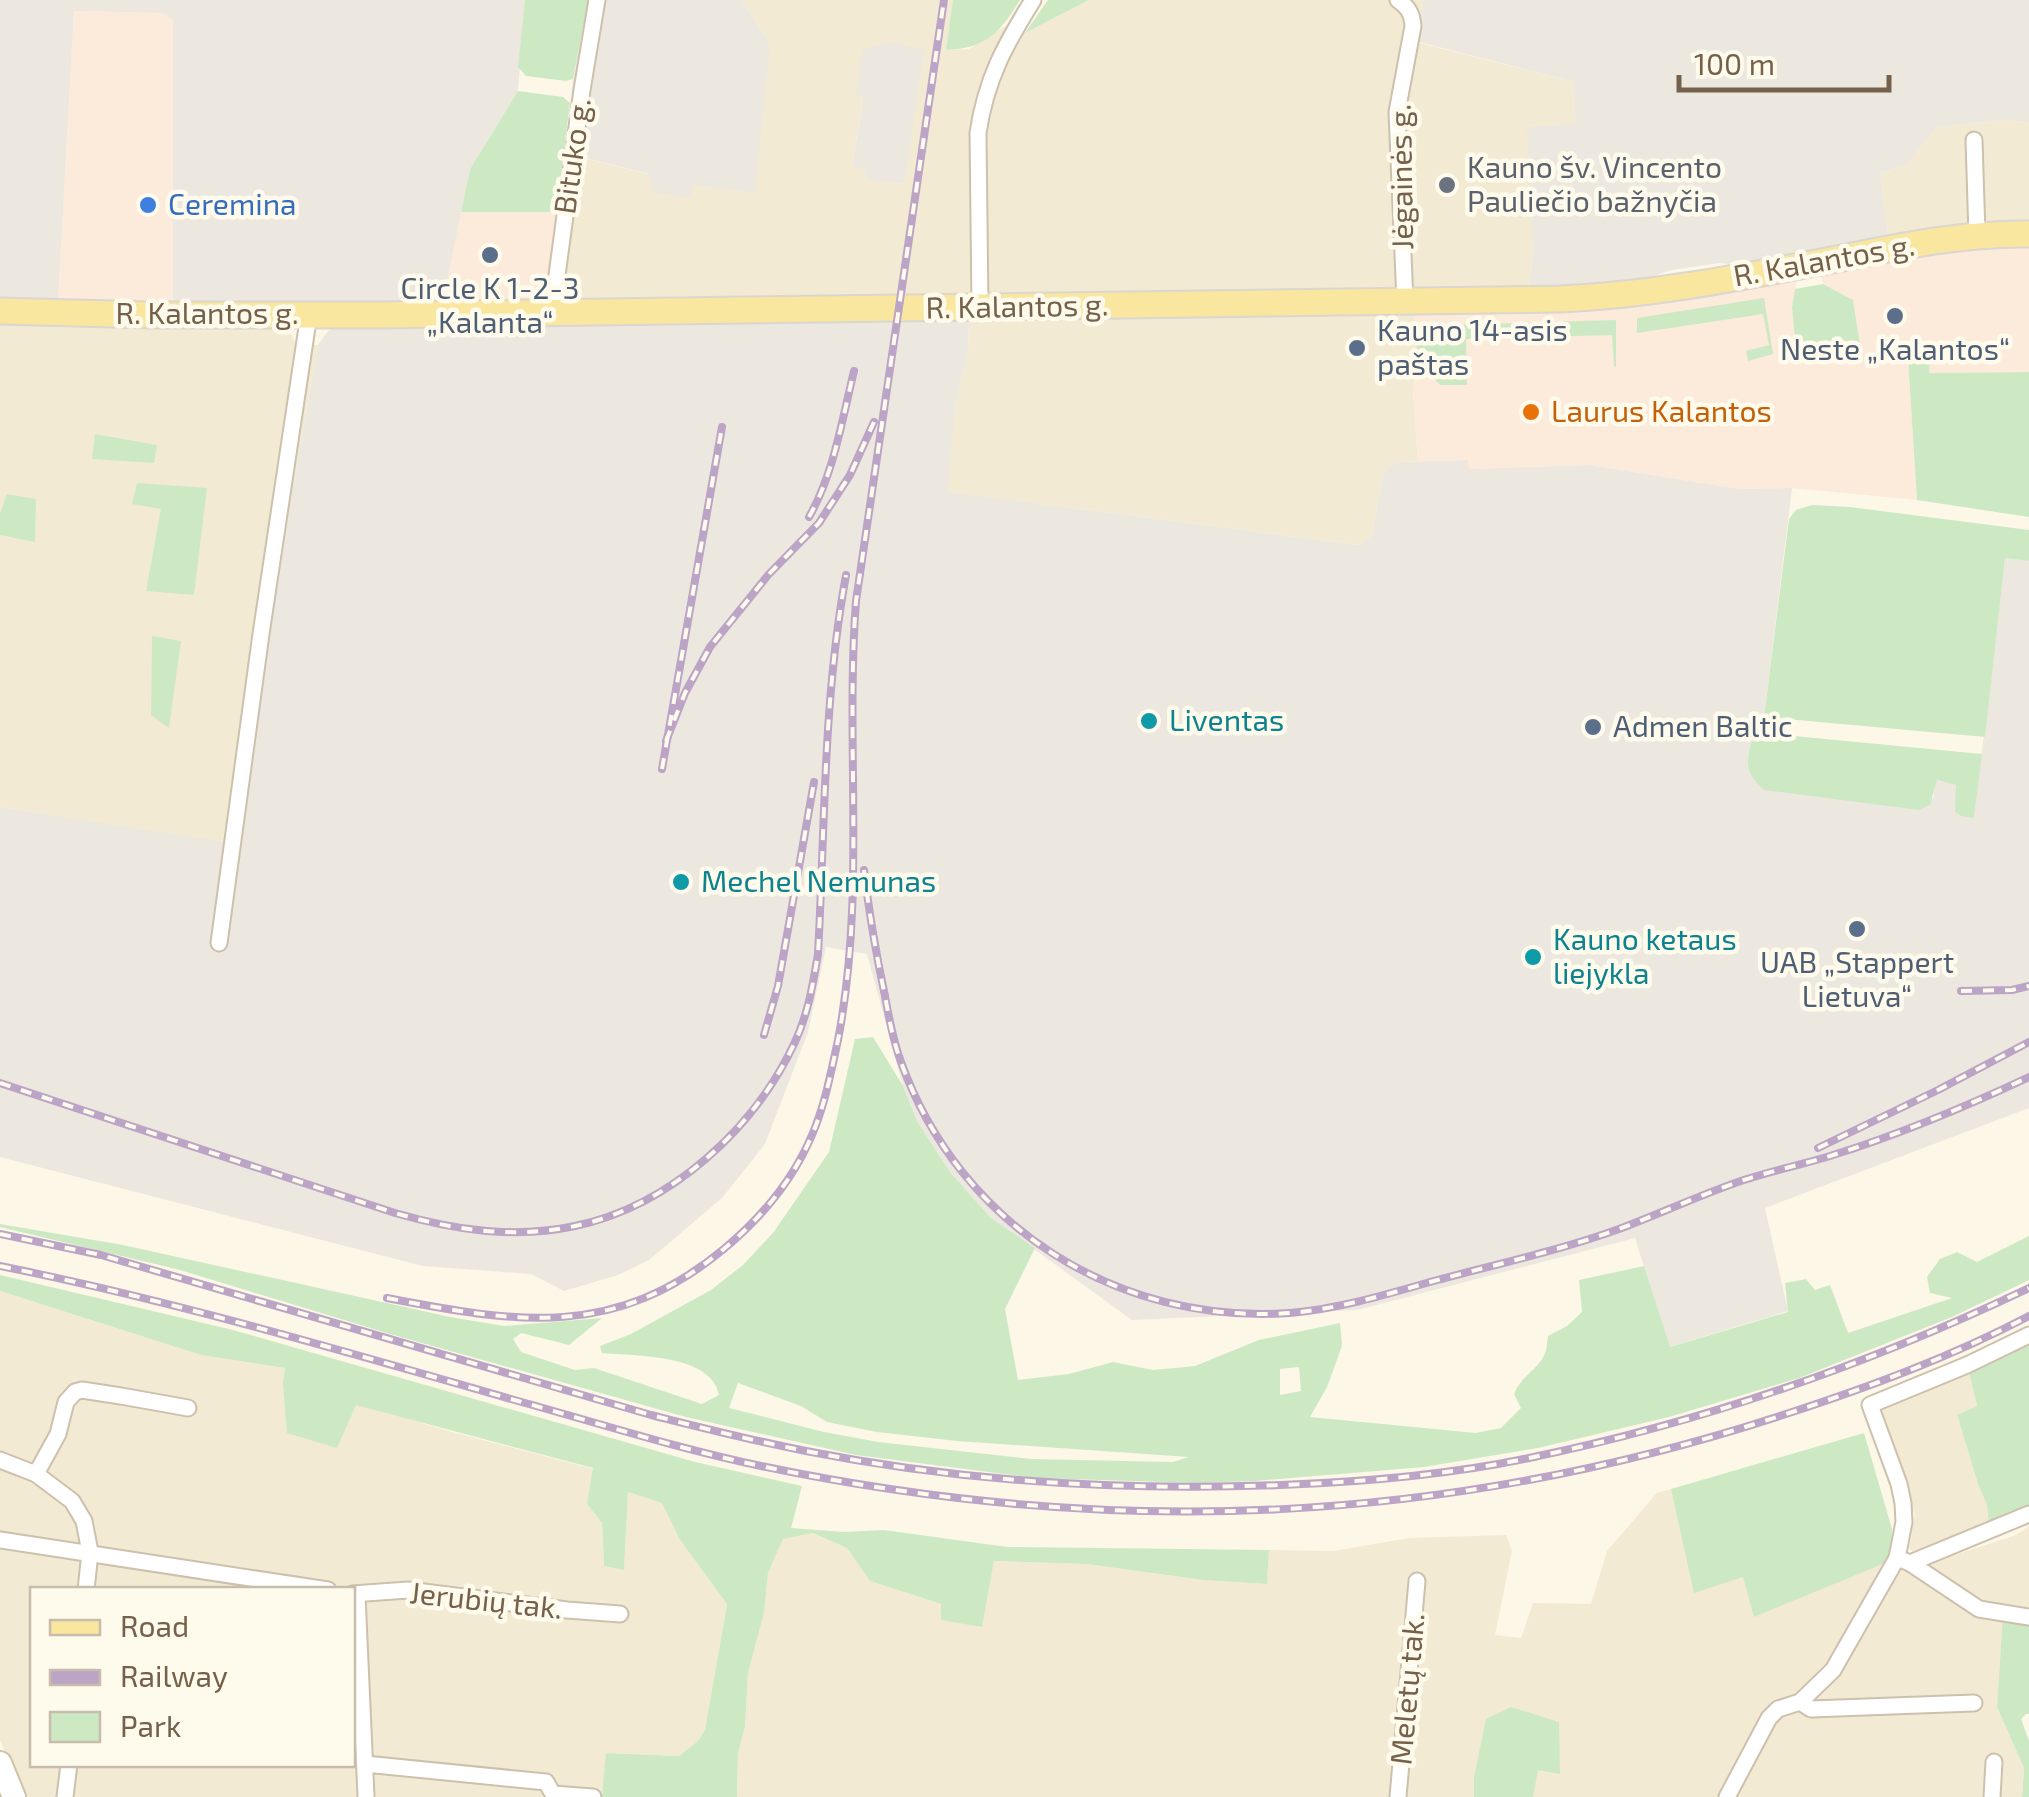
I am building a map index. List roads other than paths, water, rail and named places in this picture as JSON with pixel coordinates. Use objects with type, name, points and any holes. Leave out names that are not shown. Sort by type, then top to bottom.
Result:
[{"type":"main road","name":"R. Kalantos g.","points":[[0,311],[386,315],[1542,300],[1630,295],[1920,243],[2029,234]]},
{"type":"main road","points":[[0,1763],[8,1792]]},
{"type":"street","name":"Bituko g.","points":[[552,312],[598,0]]},
{"type":"street","points":[[980,307],[978,133],[982,108],[989,80],[1005,45],[1033,0]]},
{"type":"street","name":"Jėgainės g.","points":[[1398,0],[1407,6],[1413,26],[1397,112],[1405,302]]},
{"type":"street","points":[[1974,140],[1977,236]]},
{"type":"street","points":[[219,942],[309,314]]},
{"type":"street","points":[[1727,1797],[1769,1718],[1800,1702],[1833,1670],[1903,1561],[1904,1522],[1899,1484],[1870,1405],[2029,1335]]},
{"type":"street","points":[[36,1474],[58,1434],[66,1402],[75,1392],[188,1408]]},
{"type":"street","points":[[0,1460],[36,1474],[72,1501],[84,1522],[90,1552],[86,1587]]},
{"type":"street","points":[[1903,1561],[2029,1514]]},
{"type":"street","points":[[0,1540],[309,1587]]},
{"type":"street","points":[[1903,1561],[1980,1609],[2029,1617]]},
{"type":"street","name":"Meletų tak.","points":[[1398,1797],[1417,1581]]},
{"type":"street","name":"Jerubių tak.","points":[[355,1595],[408,1590],[620,1614]]},
{"type":"street","points":[[355,1595],[366,1796]]},
{"type":"street","points":[[1800,1702],[1811,1709],[1974,1704]]},
{"type":"street","points":[[1992,1797],[1994,1762]]},
{"type":"street","points":[[365,1764],[546,1782],[553,1795],[593,1797]]},
{"type":"street","points":[[66,1797],[69,1767]]},
{"type":"railway","points":[[387,1298],[479,1314],[522,1317],[564,1317],[604,1311],[644,1298],[684,1278],[752,1224],[786,1182],[812,1135],[838,1040],[851,931],[856,601],[944,0]]},
{"type":"railway","points":[[809,517],[831,464],[854,371]]},
{"type":"railway","points":[[666,741],[685,693],[710,647],[769,574],[819,523],[850,475],[874,422]]},
{"type":"railway","points":[[662,769],[722,427]]},
{"type":"railway","points":[[0,1083],[395,1213],[484,1231],[529,1232],[575,1226],[610,1216],[676,1182],[706,1159],[757,1104],[778,1074],[803,1021],[818,954],[829,717],[846,575]]},
{"type":"railway","points":[[764,1035],[778,986],[814,782]]},
{"type":"railway","points":[[864,870],[898,1054],[928,1120],[962,1172],[1004,1217],[1053,1254],[1106,1282],[1165,1302],[1226,1312],[1290,1313],[1378,1296],[1596,1237],[1738,1182],[1883,1138],[2029,1077]]},
{"type":"railway","points":[[1961,991],[2029,986]]},
{"type":"railway","points":[[1818,1148],[2029,1042]]},
{"type":"railway","points":[[0,1234],[101,1255],[651,1415],[748,1439],[865,1462],[983,1477],[1162,1487],[1343,1482],[1437,1473],[1594,1444],[1722,1409],[1846,1366],[2029,1288]]},
{"type":"railway","points":[[0,1266],[195,1311],[669,1444],[761,1466],[892,1489],[1021,1504],[1149,1511],[1277,1509],[1404,1499],[1531,1480],[1658,1451],[1786,1414],[1909,1370],[2029,1316]]},
{"type":"place","name":"Kauno šv. Vincento Pauliečio bažnyčia","points":[[1447,185]]},
{"type":"place","name":"Ceremina","points":[[148,205]]},
{"type":"place","name":"Circle K 1-2-3 „Kalanta“","points":[[490,255]]},
{"type":"place","name":"Neste „Kalantos“","points":[[1895,316]]},
{"type":"place","name":"Kauno 14-asis paštas","points":[[1357,348]]},
{"type":"place","name":"Laurus Kalantos","points":[[1531,412]]},
{"type":"place","name":"Liventas","points":[[1149,721]]},
{"type":"place","name":"Admen Baltic","points":[[1593,727]]},
{"type":"place","name":"Mechel Nemunas","points":[[681,882]]},
{"type":"place","name":"UAB „Stappert Lietuva“","points":[[1857,929]]},
{"type":"place","name":"Kauno ketaus liejykla","points":[[1533,957]]}]
